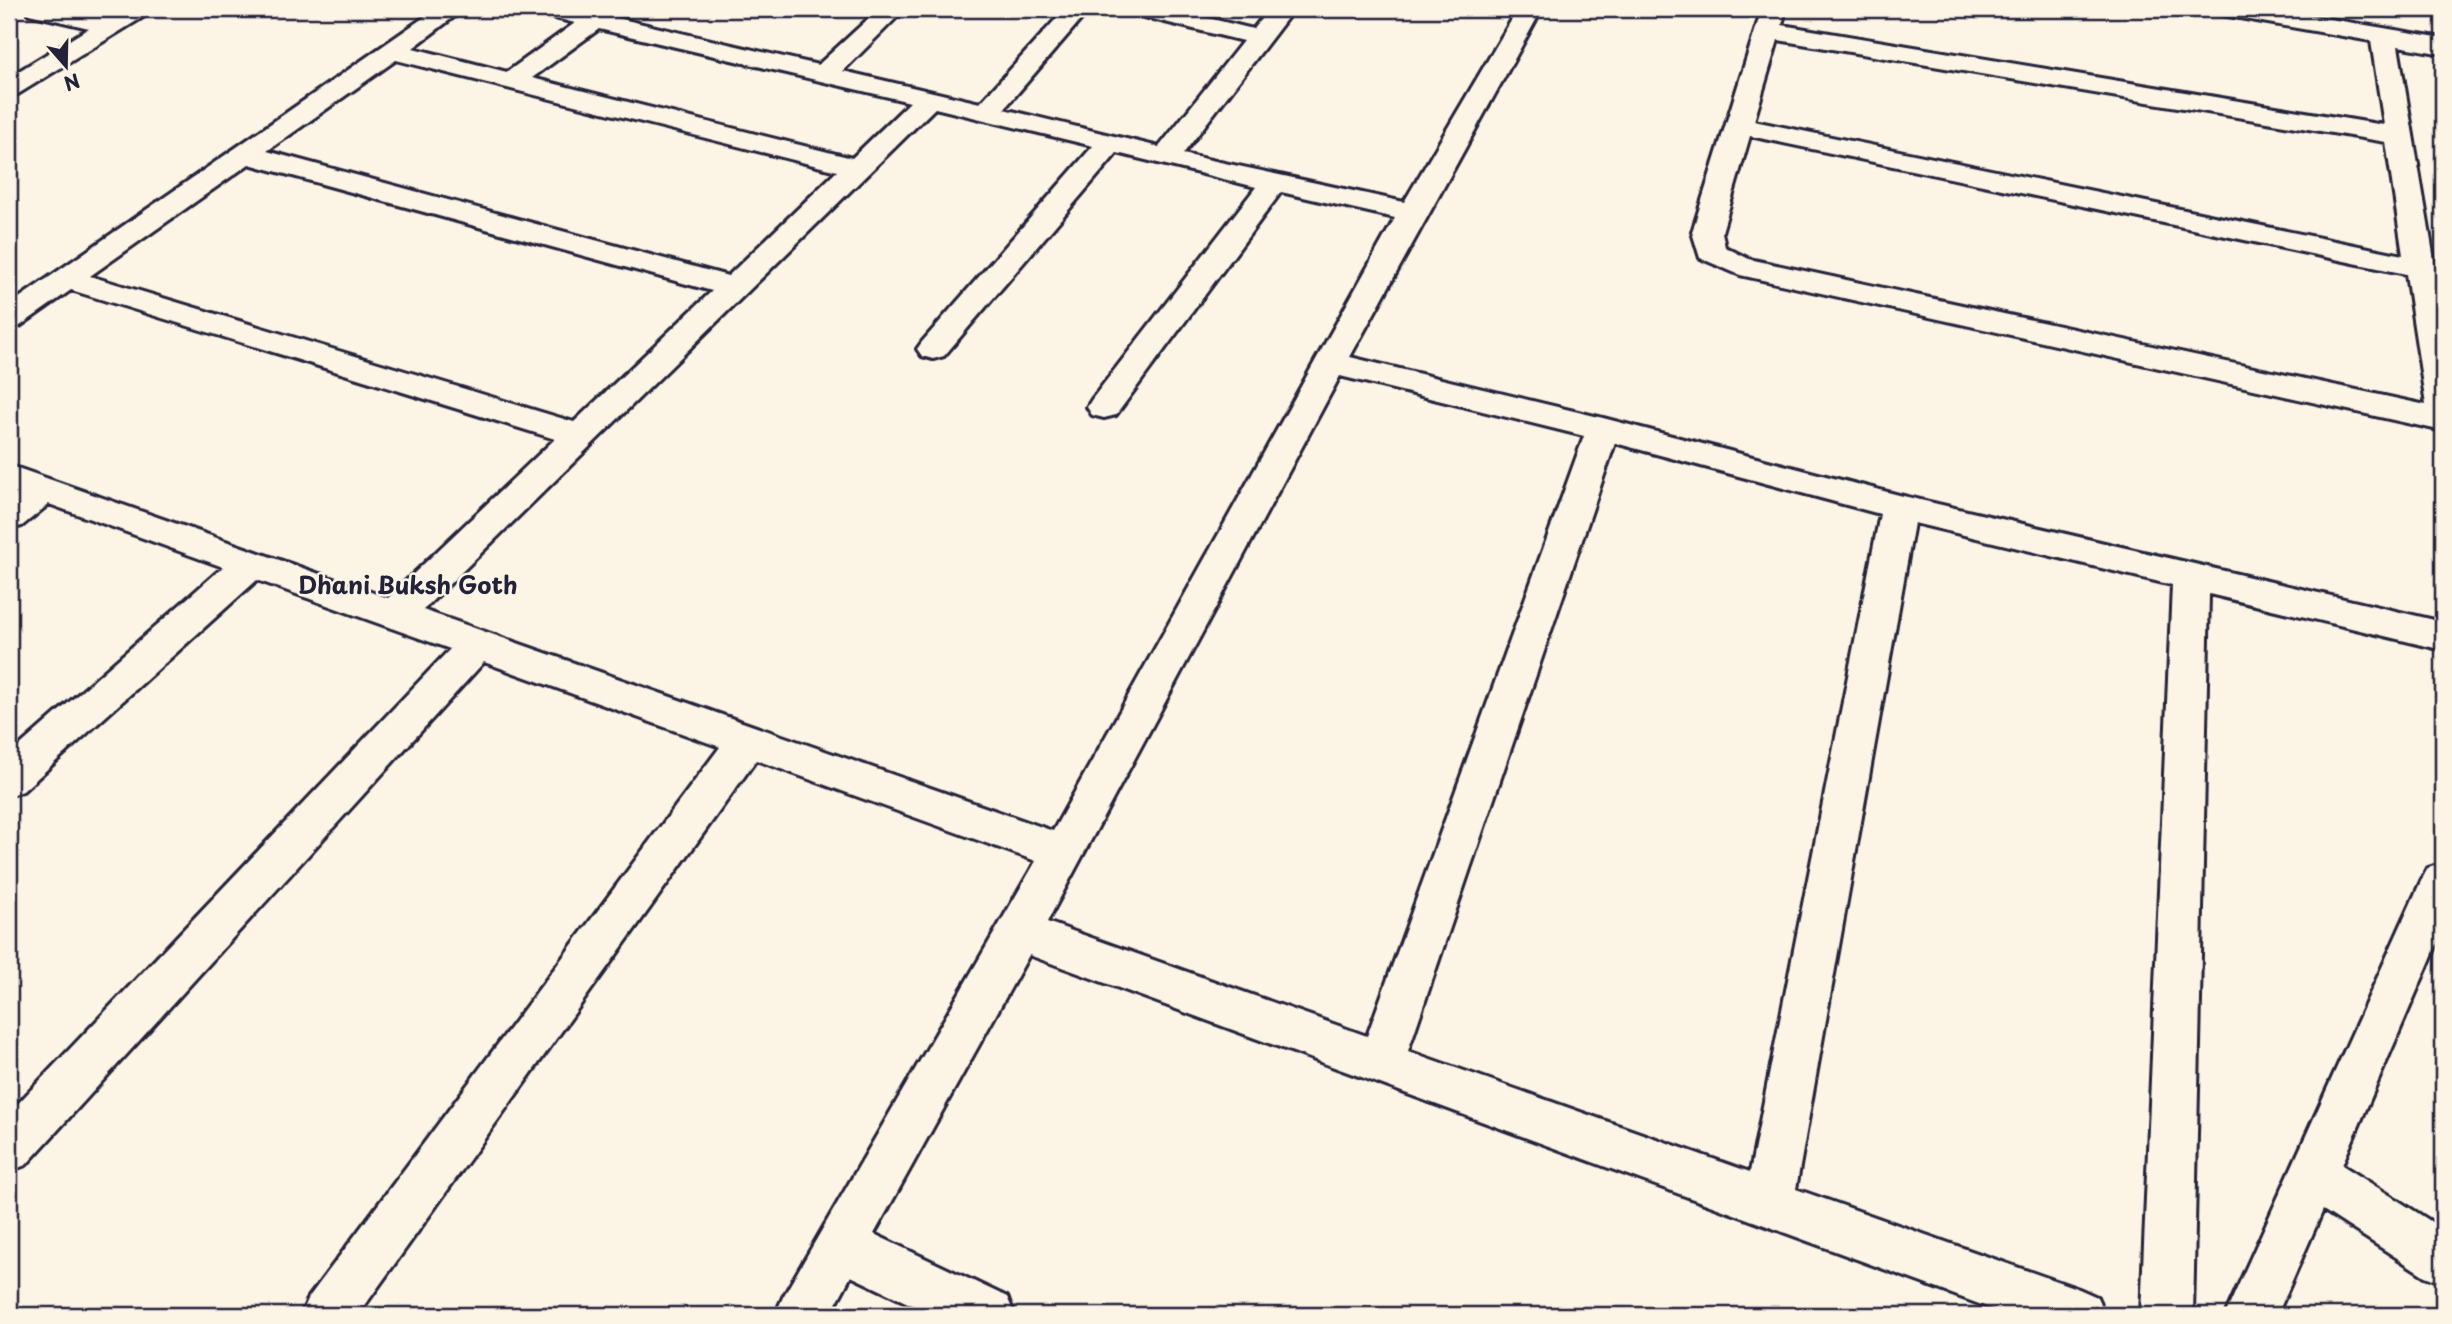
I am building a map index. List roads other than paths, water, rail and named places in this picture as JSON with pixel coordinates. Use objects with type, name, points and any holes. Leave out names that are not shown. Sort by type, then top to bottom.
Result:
[{"type":"street","points":[[38,9],[111,26]]},
{"type":"street","points":[[9,88],[139,9]]},
{"type":"street","points":[[9,319],[452,9]]},
{"type":"street","points":[[548,9],[1111,142],[1165,158],[1412,213]]},
{"type":"street","points":[[824,74],[893,9]]},
{"type":"street","points":[[986,112],[1078,9]]},
{"type":"street","points":[[1141,9],[1169,12],[1260,38]]},
{"type":"street","points":[[1165,158],[1282,9]]},
{"type":"street","points":[[801,1315],[1019,932],[1412,213],[1530,9]]},
{"type":"street","points":[[2228,9],[2314,16],[2383,35],[2443,46]]},
{"type":"street","points":[[656,34],[677,17]]},
{"type":"street","points":[[2399,136],[1770,19],[1707,232],[1711,251],[1740,265],[2443,420]]},
{"type":"street","points":[[511,81],[595,20]]},
{"type":"street","points":[[2383,35],[2443,408]]},
{"type":"street","points":[[392,51],[858,168]]},
{"type":"street","points":[[394,615],[929,99]]},
{"type":"street","points":[[1740,126],[2420,268]]},
{"type":"street","points":[[933,349],[1111,142]]},
{"type":"street","points":[[244,154],[734,287]]},
{"type":"street","points":[[1104,407],[1275,181]]},
{"type":"street","points":[[66,279],[580,435]]},
{"type":"street","points":[[1331,363],[1603,429],[1899,507],[2443,636]]},
{"type":"street","points":[[1381,1062],[1603,429]]},
{"type":"street","points":[[9,517],[26,483],[1063,853]]},
{"type":"street","points":[[1769,1202],[1899,507]]},
{"type":"street","points":[[9,779],[251,564]]},
{"type":"street","points":[[2167,1315],[2190,576]]},
{"type":"street","points":[[9,1148],[477,645]]},
{"type":"street","points":[[327,1315],[747,741]]},
{"type":"street","points":[[2251,1315],[2443,881]]},
{"type":"street","points":[[1019,932],[2079,1315]]},
{"type":"street","points":[[2313,1175],[2443,1258]]},
{"type":"street","points":[[841,1245],[989,1315]]},
{"type":"district","name":"Dhani Buksh Goth","points":[[408,584]]}]
